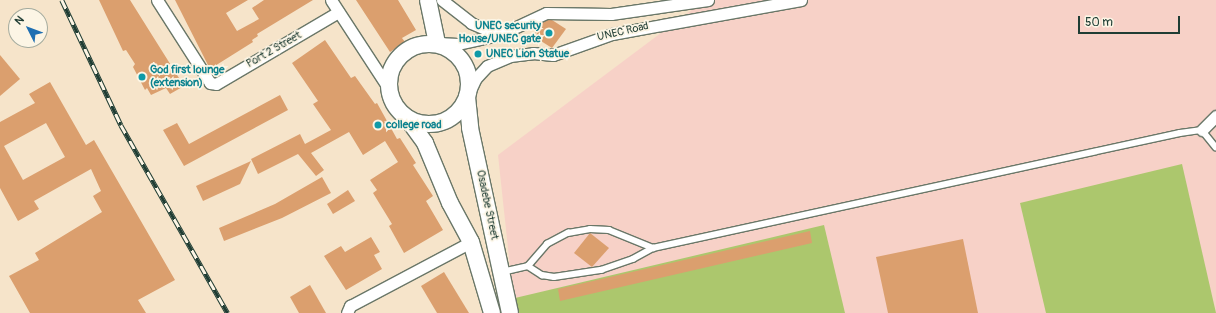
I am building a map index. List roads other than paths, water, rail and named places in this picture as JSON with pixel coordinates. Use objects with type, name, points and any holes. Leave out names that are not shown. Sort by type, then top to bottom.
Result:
[{"type":"main road","points":[[428,0],[437,43]]},
{"type":"main road","points":[[437,43],[454,52],[463,61],[470,85],[468,97],[454,116],[443,122],[431,124],[407,118],[398,109],[389,90],[393,67],[400,57],[420,45],[437,43]]},
{"type":"main road","name":"Osadebe Street","points":[[468,97],[470,128],[510,313]]},
{"type":"main road","name":"Osadebe Street","points":[[407,118],[425,143],[450,203],[471,242],[492,313]]},
{"type":"street","name":"Port 2 Street","points":[[157,0],[210,83],[216,84],[338,12]]},
{"type":"street","points":[[331,0],[389,90]]},
{"type":"street","points":[[442,0],[471,23],[499,35]]},
{"type":"street","name":"UNEC Road","points":[[437,43],[458,44],[499,35],[546,13],[611,14],[708,0]]},
{"type":"street","name":"UNEC Road","points":[[468,97],[476,78],[487,66],[510,56],[533,52],[553,56],[612,34],[801,0]]},
{"type":"street","points":[[1202,130],[1216,116]]},
{"type":"street","points":[[346,313],[350,306],[471,242]]},
{"type":"lane","points":[[528,266],[542,275],[560,276],[601,270],[633,259],[653,248],[1180,133],[1202,130],[1216,147]]},
{"type":"lane","points":[[501,272],[528,266],[547,244],[568,233],[590,229],[609,230],[653,248]]},
{"type":"railway","points":[[62,0],[121,125],[228,313]]},
{"type":"place","name":"UNEC security House/UNEC gate","points":[[549,33]]},
{"type":"place","name":"UNEC Lion Statue","points":[[478,54]]},
{"type":"place","name":"God first lounge (extension)","points":[[142,77]]},
{"type":"place","name":"college road","points":[[378,125]]}]
